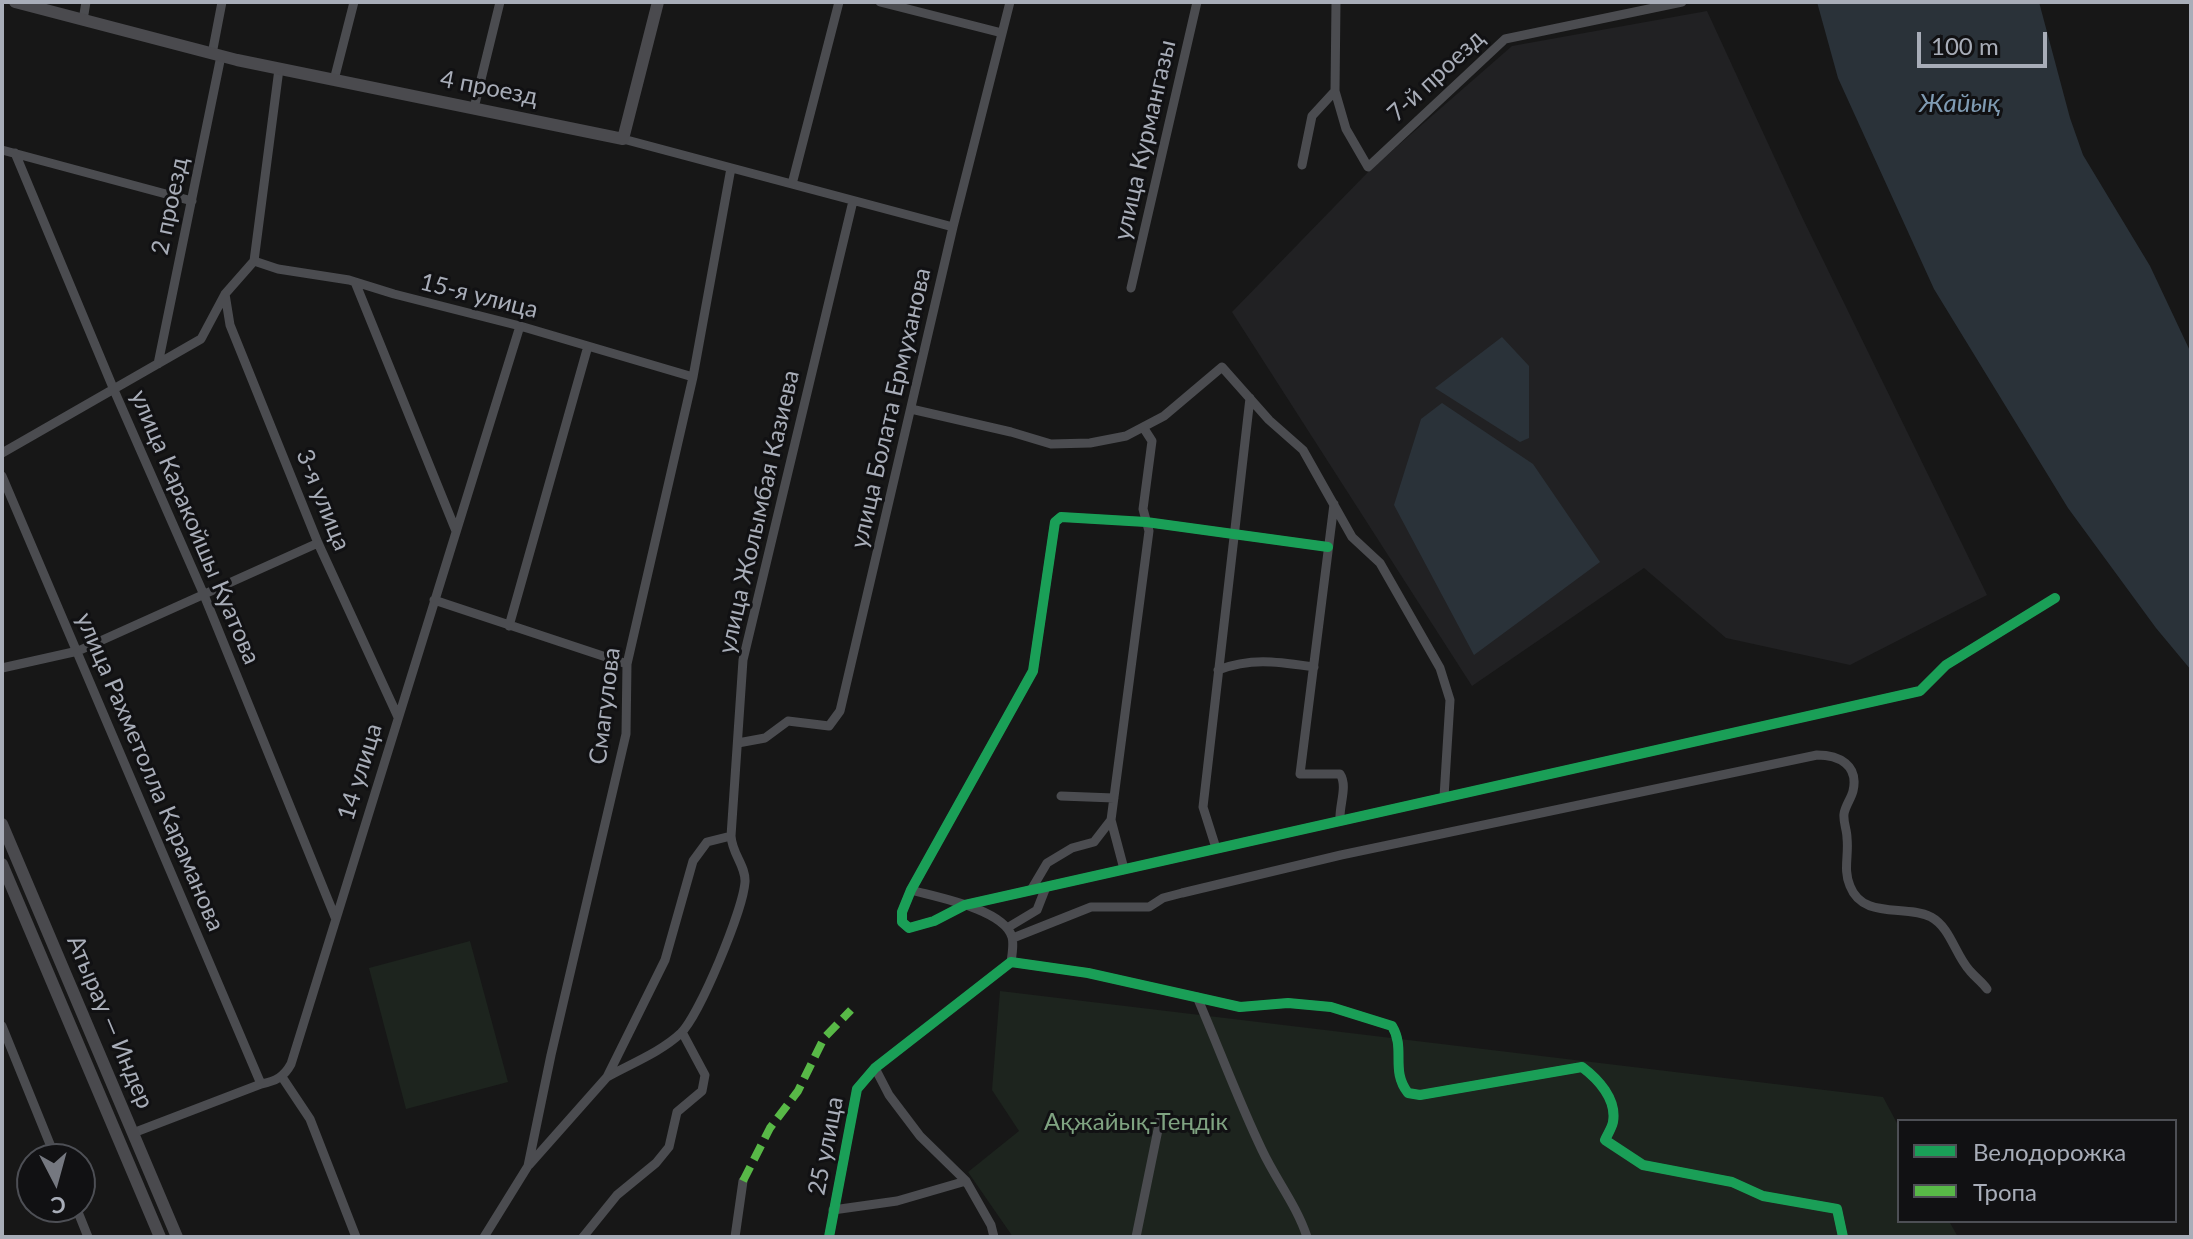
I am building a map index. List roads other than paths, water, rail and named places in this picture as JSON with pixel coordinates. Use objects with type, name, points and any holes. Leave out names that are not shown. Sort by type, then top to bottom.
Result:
[{"type":"main road","name":"4 проезд","points":[[15,2],[279,69],[623,139]]},
{"type":"main road","points":[[623,139],[658,2]]},
{"type":"main road","name":"Атырау — Индер","points":[[2,824],[177,1237]]},
{"type":"main road","name":"Атырау — Индер","points":[[2,864],[160,1237]]},
{"type":"street","points":[[83,20],[86,2]]},
{"type":"street","name":"2 проезд","points":[[158,364],[192,201],[217,55],[222,2]]},
{"type":"street","points":[[334,80],[354,2]]},
{"type":"street","points":[[474,108],[500,2]]},
{"type":"street","points":[[792,184],[839,2]]},
{"type":"street","points":[[880,2],[1002,33]]},
{"type":"street","name":"улица Болата Ермуханова","points":[[738,743],[765,738],[788,721],[829,726],[840,711],[953,227],[1010,2]]},
{"type":"street","name":"улица Курмангазы","points":[[1131,288],[1197,2]]},
{"type":"street","points":[[1302,165],[1312,116],[1335,91],[1336,2]]},
{"type":"street","name":"7-й проезд","points":[[1335,91],[1346,129],[1368,167],[1505,39],[1682,2]]},
{"type":"street","points":[[2,453],[201,339],[225,294],[254,261],[279,69]]},
{"type":"street","name":"4 проезд","points":[[623,139],[953,227]]},
{"type":"street","points":[[2,150],[192,201]]},
{"type":"street","name":"улица Каракойшы Куатова","points":[[15,153],[204,595],[335,918]]},
{"type":"street","name":"Смагулова","points":[[484,1237],[528,1166],[626,734],[627,664],[693,377],[731,168]]},
{"type":"street","name":"улица Жолымбая Казиева","points":[[607,1077],[673,1040],[694,1017],[722,954],[745,884],[744,870],[736,857],[731,836],[743,660],[853,201]]},
{"type":"street","name":"15-я улица","points":[[254,261],[278,269],[355,282],[693,377]]},
{"type":"street","points":[[355,282],[456,531]]},
{"type":"street","name":"3-я улица","points":[[225,294],[230,325],[318,543],[398,717]]},
{"type":"street","name":"14 улица","points":[[282,1077],[291,1064],[520,326]]},
{"type":"street","points":[[509,626],[588,346]]},
{"type":"street","points":[[911,409],[1051,444],[1090,443],[1126,436],[1164,416],[1222,367],[1303,450],[1352,537],[1380,563],[1440,668],[1450,700],[1444,797]]},
{"type":"street","points":[[1216,848],[1203,807],[1250,398]]},
{"type":"street","points":[[1124,869],[1111,820],[1149,531],[1143,509],[1152,441],[1143,427]]},
{"type":"street","name":"улица Рахметолла Караманова","points":[[2,476],[261,1084]]},
{"type":"street","points":[[1334,504],[1300,774],[1340,774],[1344,779],[1344,791],[1339,803],[1340,820]]},
{"type":"street","points":[[1328,547],[1146,522],[1070,516],[1061,517],[1055,522],[1033,671],[911,890],[902,912],[902,922],[909,928],[934,921],[965,905],[1920,691],[1946,665],[2055,598]]},
{"type":"street","points":[[2,668],[78,651],[318,543]]},
{"type":"street","points":[[434,600],[627,664]]},
{"type":"street","points":[[1218,670],[1241,661],[1314,667]]},
{"type":"street","points":[[1013,938],[1091,907],[1149,907],[1163,898],[1341,855],[1817,755],[1834,755],[1847,764],[1853,775],[1854,788],[1844,811],[1847,844],[1845,869],[1858,900],[1881,909],[1934,918],[1946,931],[1970,971],[1987,989]]},
{"type":"street","points":[[1061,796],[1114,798]]},
{"type":"street","points":[[1031,890],[1047,863],[1072,848],[1094,842],[1111,820]]},
{"type":"street","name":"улица Жолымбая Казиева","points":[[528,1166],[607,1077],[665,960],[693,861],[707,842],[731,836]]},
{"type":"street","points":[[1007,928],[1037,910],[1046,887]]},
{"type":"street","points":[[911,890],[986,913],[1007,928],[1013,938],[1011,962]]},
{"type":"street","points":[[994,1237],[991,1225],[966,1181],[920,1136],[889,1095],[875,1068],[1011,962],[1088,973],[1240,1007],[1288,1003],[1331,1007],[1392,1026],[1398,1035],[1400,1082],[1408,1093],[1420,1095],[1582,1067],[1600,1081],[1610,1100],[1613,1121],[1605,1140],[1617,1149],[1643,1165],[1732,1182],[1763,1196],[1837,1209],[1843,1237]]},
{"type":"street","points":[[1197,997],[1250,1124],[1270,1166],[1300,1216],[1307,1237]]},
{"type":"street","points":[[2,1026],[50,1143]]},
{"type":"street","points":[[583,1237],[617,1195],[656,1163],[669,1147],[677,1112],[702,1091],[705,1075],[682,1032]]},
{"type":"street","name":"25 улица","points":[[829,1237],[857,1089],[875,1068]]},
{"type":"street","points":[[133,1133],[282,1077],[310,1119],[356,1237]]},
{"type":"street","points":[[1136,1237],[1161,1115]]},
{"type":"street","points":[[735,1237],[743,1181]]},
{"type":"street","points":[[833,1210],[897,1201],[966,1181]]},
{"type":"water","name":"Жайық","points":[[1817,2],[2039,2],[2083,155],[2150,266],[2191,353],[2191,670],[2156,628],[2068,508],[1934,289],[1838,78]]},
{"type":"water","points":[[1502,337],[1529,366],[1529,438],[1520,442],[1435,388]]},
{"type":"water","points":[[1442,403],[1533,464],[1600,562],[1474,655],[1394,505],[1421,419]]},
{"type":"park label","name":"Ақжайық-Теңдік","points":[[1136,1122]]}]
